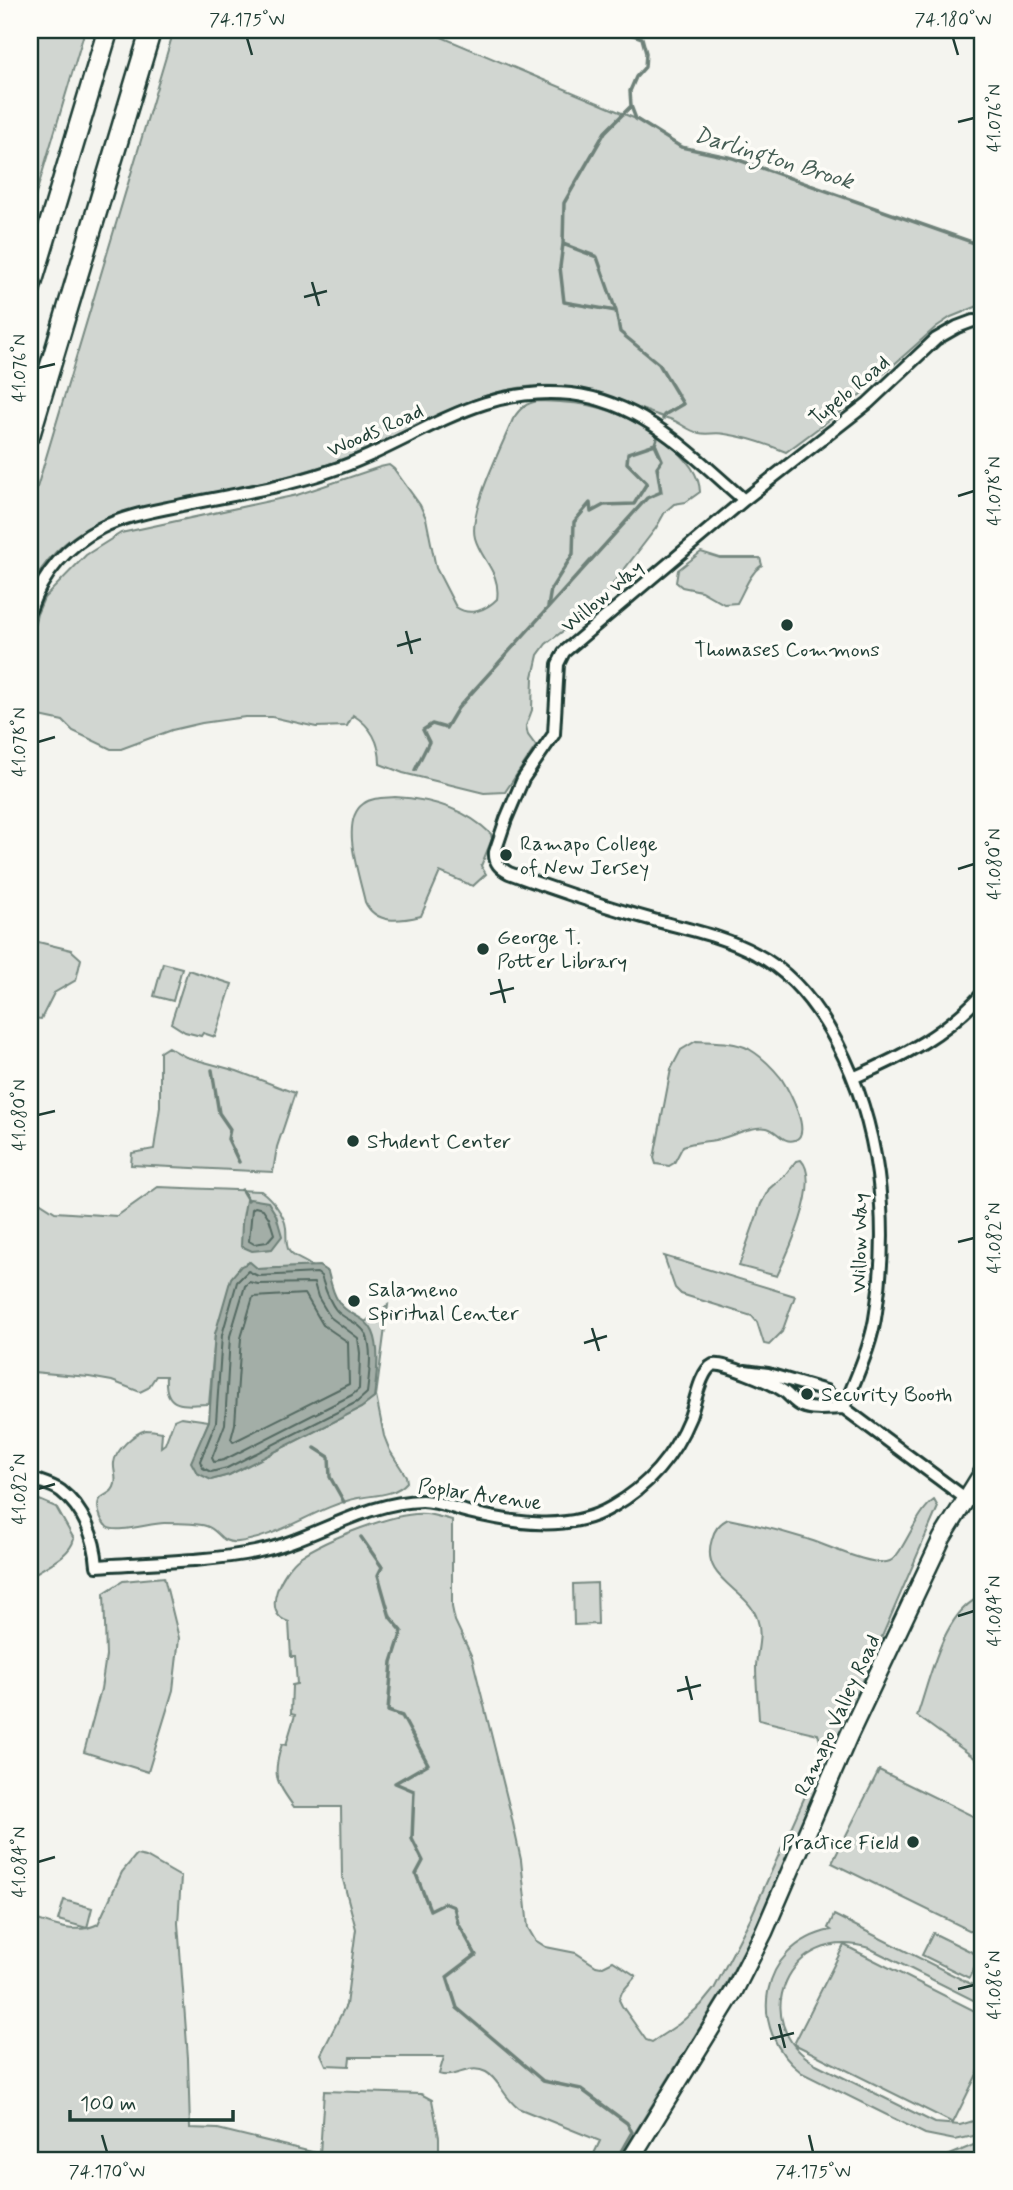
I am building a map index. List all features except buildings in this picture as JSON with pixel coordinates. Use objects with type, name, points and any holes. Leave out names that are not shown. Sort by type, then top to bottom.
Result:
[{"type":"highway","points":[[30,289],[108,30]]},
{"type":"highway","points":[[30,434],[151,30]]},
{"type":"main road","name":"Ramapo Valley Road","points":[[630,2160],[700,2050],[764,1932],[849,1735],[942,1538],[983,1472]]},
{"type":"street","name":"Tupelo Road","points":[[744,500],[868,403],[946,332],[973,321],[983,322]]},
{"type":"street","name":"Woods Road","points":[[30,610],[36,594],[56,562],[84,537],[103,527],[141,514],[325,473],[376,454],[464,409],[517,394],[575,394],[632,412],[664,431],[744,500]]},
{"type":"street","name":"Willow Way","points":[[744,500],[564,652],[558,664],[554,734],[523,779],[506,819],[495,858],[499,866],[509,873],[578,898],[715,937],[755,953],[781,970],[813,1003],[855,1077],[877,1164],[881,1198],[882,1251],[873,1328],[844,1408]]},
{"type":"street","points":[[855,1077],[924,1044],[967,1011],[983,993]]},
{"type":"street","name":"Poplar Avenue","points":[[30,1478],[59,1489],[76,1506],[85,1520],[96,1548],[97,1566],[255,1552],[281,1545],[373,1510],[406,1502],[426,1501],[507,1522],[531,1524],[583,1518],[610,1509],[638,1491],[659,1471],[677,1446],[706,1370],[720,1364],[741,1371],[758,1371],[827,1391],[844,1408],[965,1498]]},
{"type":"street","points":[[741,1371],[779,1388],[800,1406],[844,1408]]},
{"type":"shaded area","points":[[30,30],[85,30],[30,214]]},
{"type":"shaded area","points":[[174,30],[425,30],[636,119],[681,147],[733,158],[983,246],[983,304],[951,317],[936,327],[844,409],[786,452],[741,437],[695,432],[674,420],[591,391],[557,386],[513,389],[444,412],[356,454],[315,468],[251,485],[143,507],[100,521],[78,534],[50,558],[30,590],[30,511]]},
{"type":"shaded area","points":[[539,401],[593,406],[637,423],[679,453],[697,479],[700,492],[686,502],[674,504],[665,512],[656,528],[596,606],[546,644],[538,655],[533,677],[532,710],[526,726],[528,735],[536,746],[505,792],[484,793],[403,773],[380,764],[373,736],[365,724],[353,715],[347,726],[316,727],[272,717],[245,717],[202,723],[172,730],[121,749],[111,749],[73,731],[63,721],[30,714],[30,645],[37,614],[44,598],[86,555],[121,533],[297,495],[380,467],[389,465],[394,469],[420,505],[426,518],[436,568],[456,607],[472,612],[488,606],[497,599],[496,581],[475,538],[476,512],[513,419],[524,407]]},
{"type":"shaded area","points":[[701,552],[720,558],[760,558],[762,565],[750,577],[737,603],[724,604],[701,591],[682,587],[676,582],[678,570]]},
{"type":"shaded area","points":[[395,797],[434,803],[459,812],[481,825],[491,834],[492,839],[481,866],[486,874],[473,886],[440,872],[421,916],[389,920],[375,915],[365,902],[353,850],[352,823],[363,804],[374,799]]},
{"type":"shaded area","points":[[30,940],[71,950],[81,959],[76,980],[54,993],[41,1019],[33,1018],[30,1053]]},
{"type":"shaded area","points":[[163,963],[182,968],[173,1001],[154,996]]},
{"type":"shaded area","points":[[188,970],[232,984],[215,1037],[185,1032],[171,1023]]},
{"type":"shaded area","points":[[696,1041],[743,1046],[766,1062],[781,1078],[793,1101],[800,1121],[800,1136],[791,1141],[771,1129],[755,1128],[683,1146],[674,1163],[669,1166],[656,1164],[654,1158],[671,1069],[681,1050]]},
{"type":"shaded area","points":[[168,1047],[186,1057],[237,1071],[295,1093],[277,1147],[273,1172],[131,1165],[132,1153],[154,1149],[160,1107],[160,1052]]},
{"type":"shaded area","points":[[801,1160],[808,1184],[806,1200],[795,1235],[777,1276],[739,1266],[769,1189],[796,1161]]},
{"type":"shaded area","points":[[158,1187],[261,1191],[273,1202],[283,1218],[289,1251],[312,1267],[258,1269],[249,1262],[215,1334],[209,1404],[183,1404],[172,1400],[166,1387],[166,1376],[156,1376],[148,1388],[140,1392],[112,1381],[33,1372],[30,1350],[30,1196],[55,1212],[117,1216]]},
{"type":"shaded area","points":[[664,1256],[795,1296],[782,1332],[769,1345],[764,1344],[757,1322],[752,1316],[681,1294],[675,1288]]},
{"type":"shaded area","points":[[388,1305],[376,1396],[384,1436],[406,1476],[407,1482],[402,1487],[384,1494],[343,1502],[269,1534],[238,1542],[227,1541],[211,1528],[197,1524],[164,1523],[126,1529],[107,1527],[99,1513],[99,1501],[114,1487],[114,1466],[118,1453],[141,1432],[162,1432],[161,1447],[165,1444],[174,1420],[181,1417],[209,1421],[192,1462],[211,1480],[229,1475],[361,1408],[374,1398],[376,1349],[365,1322]]},
{"type":"shaded area","points":[[30,1496],[56,1507],[74,1539],[63,1555],[34,1574],[30,1568]]},
{"type":"shaded area","points":[[934,1500],[938,1507],[759,1921],[723,1990],[618,2160],[591,2160],[600,2141],[518,2108],[486,2072],[473,2069],[451,2075],[439,2074],[444,2057],[350,2057],[349,2066],[326,2065],[321,2054],[346,2005],[356,1929],[342,1876],[341,1807],[294,1807],[277,1777],[279,1754],[282,1744],[286,1745],[295,1715],[291,1714],[292,1685],[297,1684],[295,1657],[291,1657],[289,1622],[280,1617],[275,1601],[281,1581],[293,1563],[326,1543],[397,1517],[429,1514],[452,1520],[452,1607],[455,1621],[472,1657],[510,1810],[521,1860],[528,1928],[535,1940],[546,1947],[576,1953],[596,1966],[601,1967],[613,1961],[636,1976],[622,1992],[619,2000],[646,2040],[652,2042],[679,2024],[701,2005],[714,1989],[751,1917],[819,1765],[823,1750],[818,1734],[759,1720],[756,1666],[759,1624],[752,1608],[726,1583],[712,1564],[710,1553],[714,1533],[728,1519],[787,1533],[861,1558],[890,1561],[900,1551],[921,1514]]},
{"type":"shaded area","points":[[164,1577],[179,1638],[173,1690],[148,1772],[84,1752],[101,1689],[106,1656],[104,1593],[123,1581]]},
{"type":"shaded area","points":[[597,1583],[598,1624],[574,1625],[573,1584]]},
{"type":"shaded area","points":[[983,1596],[983,1764],[917,1716],[948,1630],[969,1603]]},
{"type":"shaded area","name":"Practice Field","points":[[879,1770],[983,1821],[983,1937],[832,1863]]},
{"type":"shaded area","points":[[136,1855],[146,1857],[181,1877],[178,1923],[190,2128],[218,2129],[320,2154],[324,2091],[421,2094],[432,2100],[439,2137],[439,2160],[30,2160],[30,1917],[73,1929],[98,1924],[122,1872]]},
{"type":"shaded area","points":[[64,1900],[92,1908],[87,1928],[58,1920]]},
{"type":"shaded area","points":[[834,1915],[983,1990],[983,2005],[869,1948],[841,1944],[817,1950],[799,1963],[786,1981],[781,2003],[783,2025],[795,2046],[816,2064],[935,2123],[960,2125],[983,2118],[983,2134],[955,2140],[925,2134],[802,2073],[784,2055],[772,2035],[767,2013],[768,1991],[775,1970],[788,1953],[807,1939],[831,1930],[828,1928]]},
{"type":"shaded area","points":[[933,1933],[980,1956],[969,1978],[922,1955]]},
{"type":"shaded area","points":[[844,1945],[983,2015],[983,2062],[953,2123],[794,2044]]},
{"type":"shaded area","points":[[983,2141],[983,2160],[938,2160]]},
{"type":"water","points":[[246,1200],[268,1202],[276,1215],[282,1236],[272,1249],[252,1251],[241,1246]]},
{"type":"water","points":[[250,1262],[258,1269],[319,1266],[328,1272],[333,1291],[340,1303],[367,1323],[373,1332],[377,1356],[374,1398],[361,1408],[229,1475],[211,1480],[197,1473],[191,1462],[209,1421],[215,1334],[231,1278],[241,1266]]},
{"type":"waterway","name":"Darlington Brook","points":[[553,30],[577,30]]},
{"type":"waterway","name":"Darlington Brook","points":[[604,30],[623,31],[642,38],[646,53],[645,67],[636,77],[630,91],[631,106],[636,119],[681,147],[733,158],[983,246]]},
{"type":"waterway","points":[[631,106],[605,132],[564,203],[563,244],[597,257],[616,311],[620,332],[659,364],[683,404],[664,415],[663,419]]},
{"type":"waterway","points":[[563,244],[560,267],[564,302],[616,311]]},
{"type":"waterway","points":[[415,770],[429,742],[423,730],[432,724],[446,728],[458,708],[647,498],[661,492],[657,467],[662,460],[655,444],[657,438]]},
{"type":"waterway","points":[[548,607],[551,589],[573,554],[574,522],[590,503],[591,512],[604,505],[634,504],[647,483],[627,463],[628,453],[655,444]]},
{"type":"waterway","points":[[212,1070],[219,1113],[230,1129],[228,1139],[239,1162]]},
{"type":"waterway","points":[[242,1190],[248,1200]]},
{"type":"waterway","points":[[315,1448],[329,1457],[330,1477],[344,1502]]},
{"type":"waterway","points":[[361,1537],[382,1567],[378,1575],[390,1617],[402,1631],[392,1662],[388,1711],[402,1716],[428,1764],[395,1783],[414,1791],[412,1839],[423,1861],[416,1874],[430,1910],[444,1903],[454,1907],[458,1923],[476,1955],[447,1977],[457,2008],[543,2081],[581,2089],[627,2123],[632,2132],[616,2160]]},
{"type":"place","name":"Thomases Commons","points":[[787,625]]},
{"type":"place","name":"Ramapo College of New Jersey","points":[[506,855]]},
{"type":"place","name":"George T. Potter Library","points":[[483,949]]},
{"type":"place","name":"Student Center","points":[[353,1141]]},
{"type":"place","name":"Salameno Spiritual Center","points":[[354,1301]]},
{"type":"place","name":"Security Booth","points":[[807,1394]]},
{"type":"place","name":"Practice Field","points":[[913,1842]]}]
